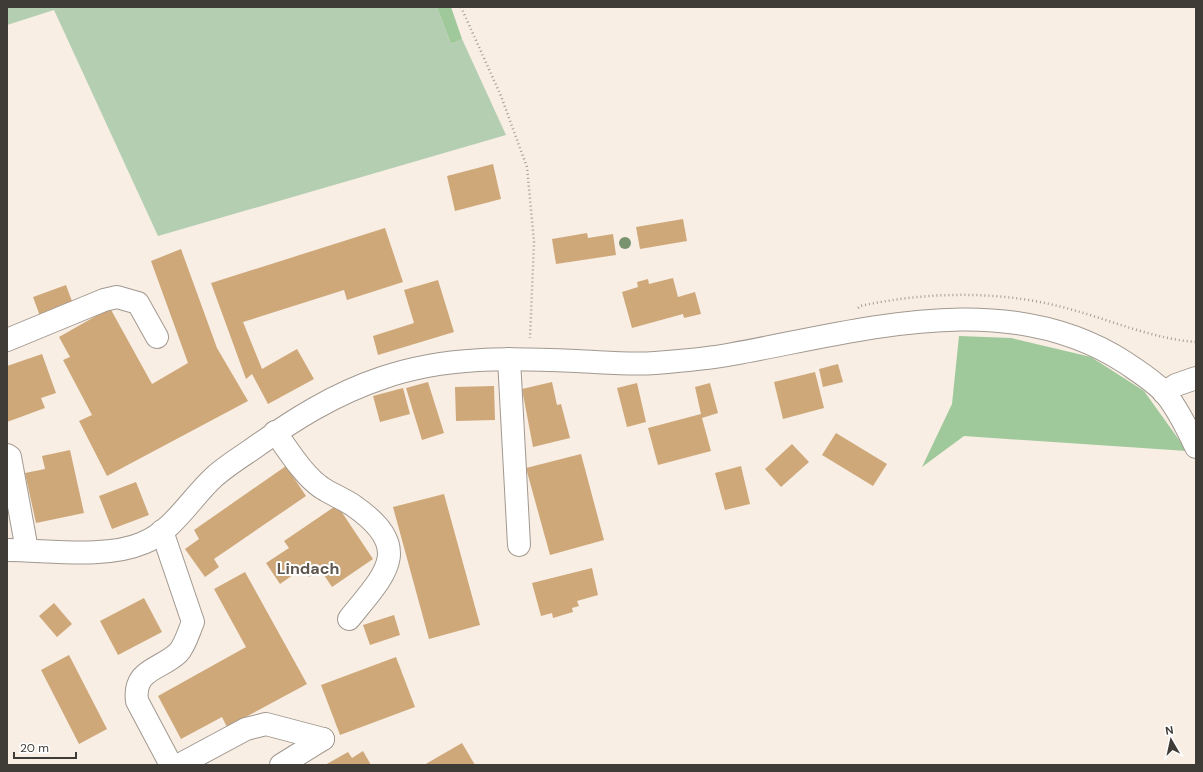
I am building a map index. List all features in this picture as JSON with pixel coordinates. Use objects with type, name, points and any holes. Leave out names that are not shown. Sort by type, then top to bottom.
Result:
[{"type":"street","points":[[7,340],[104,300],[117,297],[138,303],[157,337]]},
{"type":"street","points":[[7,455],[10,457],[17,550],[100,552],[124,550],[147,542],[162,531],[216,475],[275,432],[332,397],[381,378],[414,368],[446,362],[519,359],[642,364],[689,360],[729,355],[887,324],[946,320],[1005,321],[1034,325],[1062,332],[1090,343],[1141,373],[1164,392],[1196,447]]},
{"type":"street","points":[[519,359],[519,545]]},
{"type":"street","points":[[1164,392],[1176,385],[1196,378]]},
{"type":"street","points":[[275,432],[313,481],[354,506],[377,525],[390,548],[388,564],[383,577],[349,619]]},
{"type":"street","points":[[162,531],[193,622],[179,652],[141,677],[136,691],[138,701],[171,765]]},
{"type":"street","points":[[179,765],[246,729],[266,724],[323,739],[281,765]]},
{"type":"path","points":[[461,7],[501,96],[527,167],[534,242],[519,359]]},
{"type":"green space","points":[[7,7],[437,7],[451,44],[462,39],[506,135],[158,236],[54,10],[7,25]]},
{"type":"green space","points":[[437,7],[451,7],[462,39],[451,44]]},
{"type":"green space","points":[[959,336],[1011,338],[1091,357],[1144,391],[1187,451],[964,436],[922,467],[952,404]]},
{"type":"building","points":[[493,164],[501,199],[455,211],[447,176]]},
{"type":"building","points":[[683,219],[687,241],[640,249],[636,227]]},
{"type":"building","points":[[385,228],[403,282],[347,300],[344,290],[243,322],[262,369],[297,349],[314,379],[268,404],[252,374],[246,379],[211,283]]},
{"type":"building","points":[[587,233],[588,238],[613,234],[616,255],[556,264],[552,239]]},
{"type":"building","points":[[181,249],[217,348],[248,401],[107,476],[79,421],[92,415],[63,360],[70,357],[59,337],[110,308],[152,384],[188,363],[151,261]]},
{"type":"building","points":[[673,278],[678,297],[695,292],[701,314],[684,318],[683,314],[632,328],[622,292],[638,287],[637,282],[648,279],[649,284]]},
{"type":"building","points":[[438,280],[454,332],[378,355],[373,336],[414,323],[404,290]]},
{"type":"building","points":[[66,285],[73,304],[40,316],[33,297]]},
{"type":"building","points":[[42,354],[56,393],[41,398],[45,408],[7,422],[7,366]]},
{"type":"building","points":[[838,364],[843,382],[823,387],[819,369]]},
{"type":"building","points":[[815,372],[824,408],[783,419],[774,382]]},
{"type":"building","points":[[428,382],[444,433],[422,440],[406,388]]},
{"type":"building","points":[[552,382],[557,405],[561,404],[570,438],[533,447],[522,389]]},
{"type":"building","points":[[637,383],[646,422],[627,427],[617,388]]},
{"type":"building","points":[[710,383],[718,413],[702,418],[711,451],[658,465],[648,428],[701,414],[695,387]]},
{"type":"building","points":[[494,386],[495,420],[456,421],[455,387]]},
{"type":"building","points":[[403,388],[410,414],[380,422],[373,396]]},
{"type":"building","points":[[836,433],[887,464],[873,486],[822,455]]},
{"type":"building","points":[[792,444],[809,462],[781,487],[765,469]]},
{"type":"building","points":[[70,450],[84,513],[36,523],[25,473],[45,469],[42,456]]},
{"type":"building","points":[[581,454],[604,540],[550,555],[526,468]]},
{"type":"building","points":[[286,466],[306,496],[214,559],[219,567],[205,577],[185,549],[199,539],[194,530]]},
{"type":"building","points":[[741,466],[750,504],[725,510],[715,473]]},
{"type":"building","points":[[136,482],[149,515],[112,529],[99,496]]},
{"type":"building","points":[[444,494],[480,625],[429,639],[393,507]]},
{"type":"building","points":[[337,505],[373,559],[332,587],[320,569],[309,577],[303,568],[280,584],[266,563],[289,548],[284,541]]},
{"type":"building","points":[[592,568],[598,595],[577,601],[579,606],[572,608],[573,612],[553,618],[552,613],[541,616],[532,583]]},
{"type":"building","points":[[245,572],[307,684],[227,727],[222,717],[181,739],[158,696],[246,647],[214,589]]},
{"type":"building","points":[[144,598],[162,632],[118,655],[100,621]]},
{"type":"building","points":[[54,603],[72,624],[57,637],[39,616]]},
{"type":"building","points":[[394,615],[400,635],[370,645],[363,625]]},
{"type":"building","points":[[69,655],[107,729],[79,744],[41,670]]},
{"type":"building","points":[[396,657],[415,707],[340,735],[321,685]]},
{"type":"building","points":[[462,743],[475,765],[424,765]]},
{"type":"building","points":[[363,751],[371,765],[325,765],[348,752],[352,758]]},
{"type":"district","name":"Lindach","points":[[308,568]]}]
